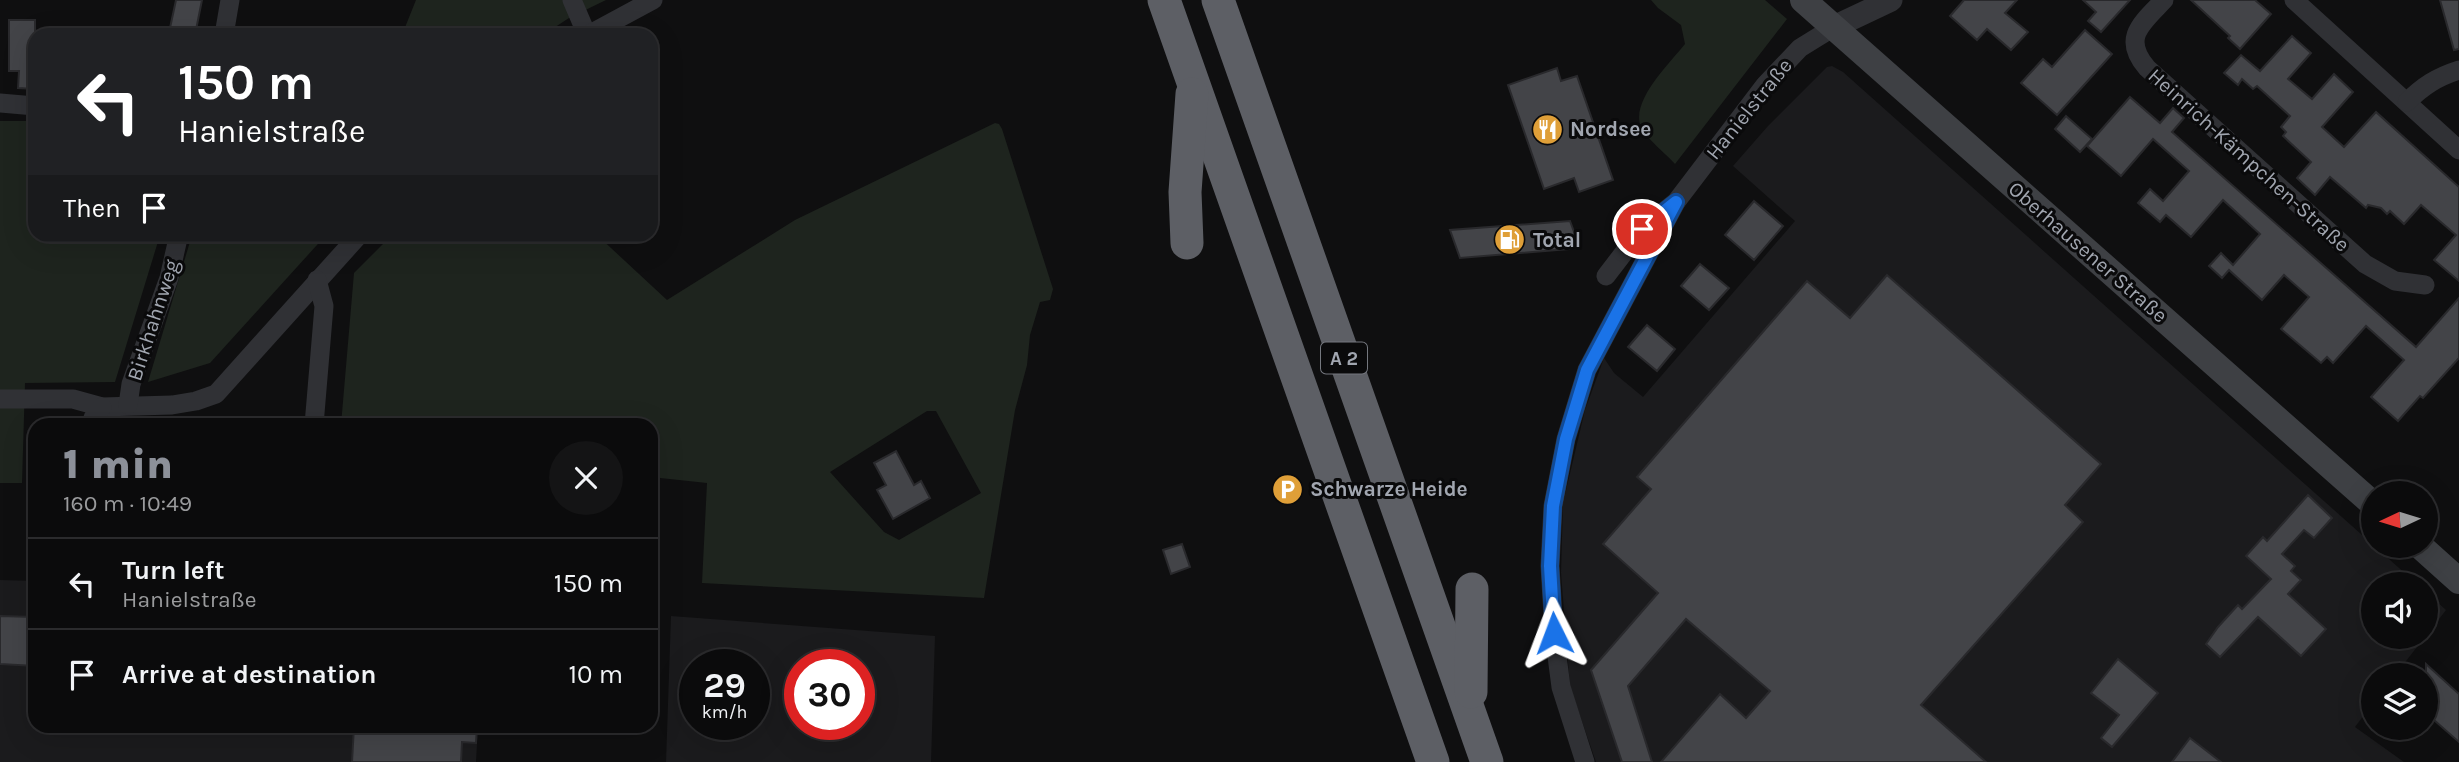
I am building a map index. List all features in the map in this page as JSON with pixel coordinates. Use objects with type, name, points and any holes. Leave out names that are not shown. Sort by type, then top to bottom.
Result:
[{"type":"highway","name":"A 2","points":[[1164,0],[1433,762]]},
{"type":"highway","name":"A 2","points":[[1218,0],[1487,762]]},
{"type":"highway","points":[[1187,243],[1185,192],[1193,81]]},
{"type":"highway","points":[[1471,715],[1472,589]]},
{"type":"main road","name":"Oberhausener Straße","points":[[1804,0],[2361,493]]},
{"type":"main road","points":[[2434,558],[2458,578]]},
{"type":"street","points":[[225,28],[230,0]]},
{"type":"street","points":[[572,0],[585,28]]},
{"type":"street","points":[[601,28],[653,0]]},
{"type":"street","points":[[1834,27],[1891,0]]},
{"type":"street","name":"Heinrich-Kämpchen-Straße","points":[[2164,0],[2140,25],[2136,34],[2134,45],[2138,58],[2147,68],[2364,264],[2395,281],[2426,285]]},
{"type":"street","points":[[2294,0],[2459,150]]},
{"type":"street","name":"Hanielstraße","points":[[1586,762],[1561,687],[1550,566],[1553,506],[1566,439],[1587,370],[1676,202],[1765,85],[1800,48],[1834,27]]},
{"type":"street","points":[[2407,102],[2422,87],[2440,76],[2459,70]]},
{"type":"street","points":[[0,103],[28,105]]},
{"type":"street","name":"Hanielstraße","points":[[1606,276],[1642,229],[1676,202]]},
{"type":"street","name":"Birkhahnweg","points":[[128,405],[131,384],[169,278],[177,242]]},
{"type":"street","points":[[0,399],[73,399],[102,407],[172,405],[216,394],[353,242]]},
{"type":"street","points":[[315,418],[324,306],[317,280]]},
{"type":"street","points":[[93,418],[102,407]]},
{"type":"shaded area","points":[[416,0],[606,0],[554,28],[405,28]]},
{"type":"shaded area","points":[[1651,0],[1765,0],[1787,19],[1675,164],[1643,131],[1639,117],[1646,94],[1685,44],[1681,25]]},
{"type":"shaded area","points":[[1832,66],[1843,72],[2361,534],[2361,558],[2388,558],[2404,572],[2361,572],[2361,649],[2416,649],[2404,663],[2361,663],[2361,719],[2355,727],[2361,731],[2361,740],[2373,740],[2404,762],[1596,762],[1570,687],[1561,573],[1563,503],[1585,410],[1604,358],[1614,373],[1643,397],[1795,221],[1733,166],[1768,126],[1827,67]]},
{"type":"shaded area","points":[[0,121],[28,121],[28,242],[158,242],[115,382],[25,383],[22,483],[0,483]]},
{"type":"shaded area","points":[[995,123],[999,124],[1053,289],[1050,300],[1040,302],[1030,335],[1027,365],[1015,410],[984,598],[702,583],[707,483],[658,478],[658,418],[342,418],[354,273],[385,242],[605,242],[667,300],[795,220]],"holes":[[[927,411],[936,411],[981,493],[899,540],[884,532],[830,472]]]},
{"type":"shaded area","points":[[190,242],[320,242],[210,363],[148,382]]},
{"type":"shaded area","points":[[0,580],[28,581],[28,733],[478,733],[476,762],[0,762]]},
{"type":"shaded area","points":[[2438,603],[2446,610],[2438,620]]},
{"type":"shaded area","points":[[671,616],[935,636],[931,762],[666,762]]},
{"type":"building","points":[[176,0],[202,0],[196,28],[170,28]]},
{"type":"building","points":[[1964,0],[2017,0],[2005,13],[2028,32],[2011,50],[1987,29],[1977,40],[1950,16]]},
{"type":"building","points":[[2083,0],[2130,0],[2101,32],[2088,21],[2096,12]]},
{"type":"building","points":[[2191,0],[2255,0],[2271,14],[2240,49],[2228,38],[2230,36]]},
{"type":"building","points":[[2440,0],[2459,0],[2459,49],[2454,50]]},
{"type":"building","points":[[9,20],[35,20],[35,28],[28,28],[28,89],[18,88],[19,71],[9,71]]},
{"type":"building","points":[[2085,30],[2112,54],[2057,115],[2021,83],[2043,59],[2052,67]]},
{"type":"building","points":[[2292,36],[2311,53],[2288,79],[2312,99],[2334,74],[2353,92],[2322,127],[2344,147],[2376,112],[2459,187],[2459,281],[2434,260],[2456,235],[2421,205],[2404,224],[2390,211],[2387,214],[2381,208],[2368,205],[2366,208],[2330,177],[2315,195],[2297,178],[2311,162],[2283,136],[2286,132],[2281,127],[2290,116],[2257,86],[2253,89],[2242,79],[2238,85],[2224,73],[2241,55],[2260,71]]},
{"type":"building","points":[[1557,68],[1561,81],[1577,76],[1613,180],[1579,192],[1574,178],[1544,189],[1508,85]]},
{"type":"building","points":[[2130,97],[2160,123],[2173,108],[2184,118],[2172,132],[2416,347],[2459,298],[2459,358],[2398,421],[2371,397],[2404,360],[2366,326],[2333,363],[2327,357],[2321,363],[2281,329],[2309,297],[2284,275],[2262,300],[2229,270],[2222,278],[2209,266],[2221,253],[2233,265],[2260,234],[2223,200],[2191,237],[2166,215],[2160,222],[2138,203],[2150,189],[2163,201],[2189,171],[2153,139],[2121,176],[2087,146]]},
{"type":"building","points":[[2066,116],[2092,139],[2080,152],[2055,129]]},
{"type":"building","points":[[1754,201],[1783,226],[1754,260],[1725,235]]},
{"type":"building","points":[[1570,221],[1580,248],[1460,258],[1450,230]]},
{"type":"building","points":[[1700,264],[1729,288],[1709,310],[1681,286]]},
{"type":"building","points":[[1887,275],[2101,464],[2065,505],[2083,522],[1921,705],[1986,762],[1661,762],[1720,694],[1746,718],[1770,691],[1686,619],[1628,686],[1652,762],[1622,762],[1591,670],[1658,593],[1603,544],[1651,489],[1637,477],[1807,281],[1850,318]]},
{"type":"building","points":[[1647,325],[1675,349],[1657,371],[1628,347]]},
{"type":"building","points":[[896,451],[914,485],[921,481],[930,498],[893,519],[877,490],[886,485],[874,463]]},
{"type":"building","points":[[2308,495],[2332,518],[2314,538],[2304,530],[2282,554],[2295,566],[2291,571],[2301,580],[2288,594],[2326,629],[2301,656],[2258,617],[2220,657],[2206,644],[2238,605],[2242,609],[2271,579],[2246,556],[2263,537],[2267,541]]},
{"type":"building","points":[[1182,544],[1190,567],[1171,574],[1163,550]]},
{"type":"building","points":[[0,616],[28,617],[28,666],[0,664]]},
{"type":"building","points":[[2118,659],[2158,693],[2112,747],[2101,738],[2119,715],[2091,693]]},
{"type":"building","points":[[2438,675],[2459,694],[2459,742],[2438,724]]},
{"type":"building","points":[[354,733],[477,733],[476,743],[462,742],[461,762],[352,762]]},
{"type":"building","points":[[2190,738],[2221,762],[2172,762]]},
{"type":"place","name":"Nordsee","points":[[1547,129]]},
{"type":"place","name":"Total","points":[[1510,240]]},
{"type":"place","name":"Schwarze Heide","points":[[1287,489]]},
{"type":"route","points":[[1554,633],[1550,566],[1553,506],[1566,439],[1587,370],[1676,202],[1642,229]]}]
